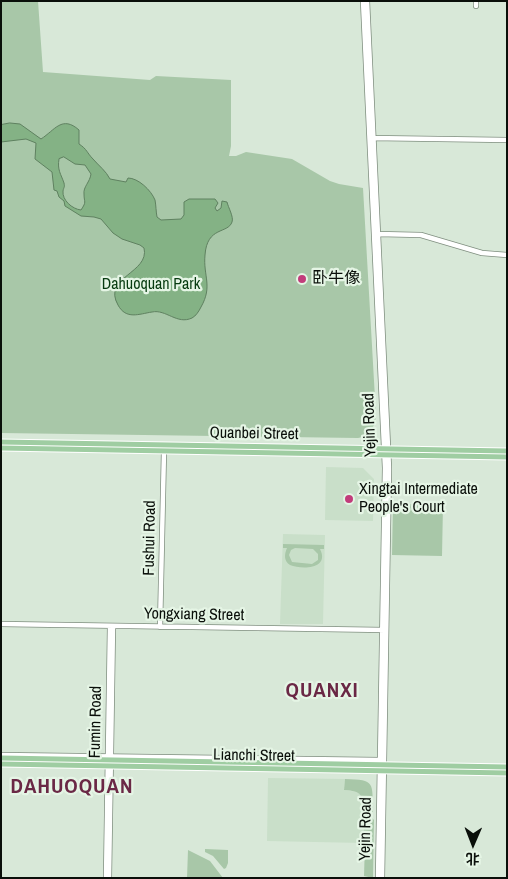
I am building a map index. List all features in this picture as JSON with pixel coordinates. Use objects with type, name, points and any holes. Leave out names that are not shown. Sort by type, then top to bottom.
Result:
[{"type":"main road","name":"Quanbei Street","points":[[1,442],[507,457]]},
{"type":"main road","name":"Quanbei Street","points":[[1,448],[164,451],[507,451]]},
{"type":"main road","name":"Lianchi Street","points":[[1,756],[109,761],[507,767]]},
{"type":"main road","name":"Lianchi Street","points":[[1,764],[109,761]]},
{"type":"main road","name":"Lianchi Street","points":[[381,766],[507,773]]},
{"type":"street","name":"Yejin Road","points":[[363,1],[386,452]]},
{"type":"street","name":"Yejin Road","points":[[367,1],[371,138],[378,234],[386,452],[378,878]]},
{"type":"street","points":[[371,138],[507,140]]},
{"type":"street","points":[[378,234],[421,235],[482,253],[507,255]]},
{"type":"street","name":"Fushui Road","points":[[160,627],[164,451]]},
{"type":"street","name":"Yongxiang Street","points":[[1,624],[384,630]]},
{"type":"street","name":"Fumin Road","points":[[107,878],[112,626]]},
{"type":"street","name":"Yejin Road","points":[[381,766],[382,878]]},
{"type":"shaded area","points":[[10,123],[20,124],[41,139],[63,124],[73,126],[79,130],[79,144],[110,179],[126,182],[128,178],[132,179],[140,182],[147,189],[155,200],[157,217],[161,220],[181,219],[184,215],[184,202],[189,199],[215,199],[218,203],[215,208],[217,211],[221,208],[222,201],[227,202],[232,215],[232,222],[230,226],[213,235],[207,246],[205,255],[207,287],[205,300],[195,316],[187,320],[181,320],[157,312],[133,315],[121,310],[115,296],[116,288],[140,264],[144,256],[144,248],[113,233],[101,219],[81,216],[65,206],[64,201],[59,197],[57,191],[54,190],[52,172],[35,159],[36,143],[26,139],[1,142],[1,125]],"holes":[[[64,157],[75,164],[85,165],[91,174],[84,191],[85,203],[81,210],[71,206],[64,198],[64,185],[59,169],[59,159]]]},
{"type":"shaded area","name":"Xingtai Intermediate People's Court","points":[[326,467],[363,468],[374,479],[373,521],[325,520]]},
{"type":"shaded area","points":[[283,534],[325,535],[323,624],[280,624]]},
{"type":"shaded area","points":[[268,778],[345,779],[344,790],[358,792],[363,799],[363,843],[267,841]]},
{"type":"green space","name":"Dahuoquan Park","points":[[1,1],[38,1],[43,72],[150,80],[156,76],[231,80],[231,146],[229,156],[236,156],[246,152],[292,159],[330,181],[363,188],[376,416],[373,428],[368,434],[358,438],[1,433]]},
{"type":"green space","points":[[393,504],[443,505],[442,556],[392,555]]},
{"type":"green space","points":[[283,544],[324,545],[324,549],[320,549],[321,561],[318,564],[307,567],[290,565],[285,558],[287,548],[283,548]],"holes":[[[295,548],[313,549],[318,554],[318,560],[312,564],[292,562],[289,555],[291,550]]]},
{"type":"green space","points":[[345,779],[362,780],[370,785],[373,794],[373,812],[362,811],[362,801],[358,793],[344,790]]},
{"type":"green space","points":[[365,818],[372,818],[374,820],[373,878],[364,876],[365,843],[363,843]]},
{"type":"green space","points":[[205,849],[228,850],[226,868],[224,869],[213,856],[205,852]]},
{"type":"green space","points":[[188,850],[210,861],[223,878],[187,878]]},
{"type":"place","name":"卧牛像","points":[[302,279]]},
{"type":"place","name":"Xingtai Intermediate People's Court","points":[[349,499]]},
{"type":"district","name":"QUANXI","points":[[322,691]]},
{"type":"district","name":"DAHUOQUAN","points":[[72,787]]}]
